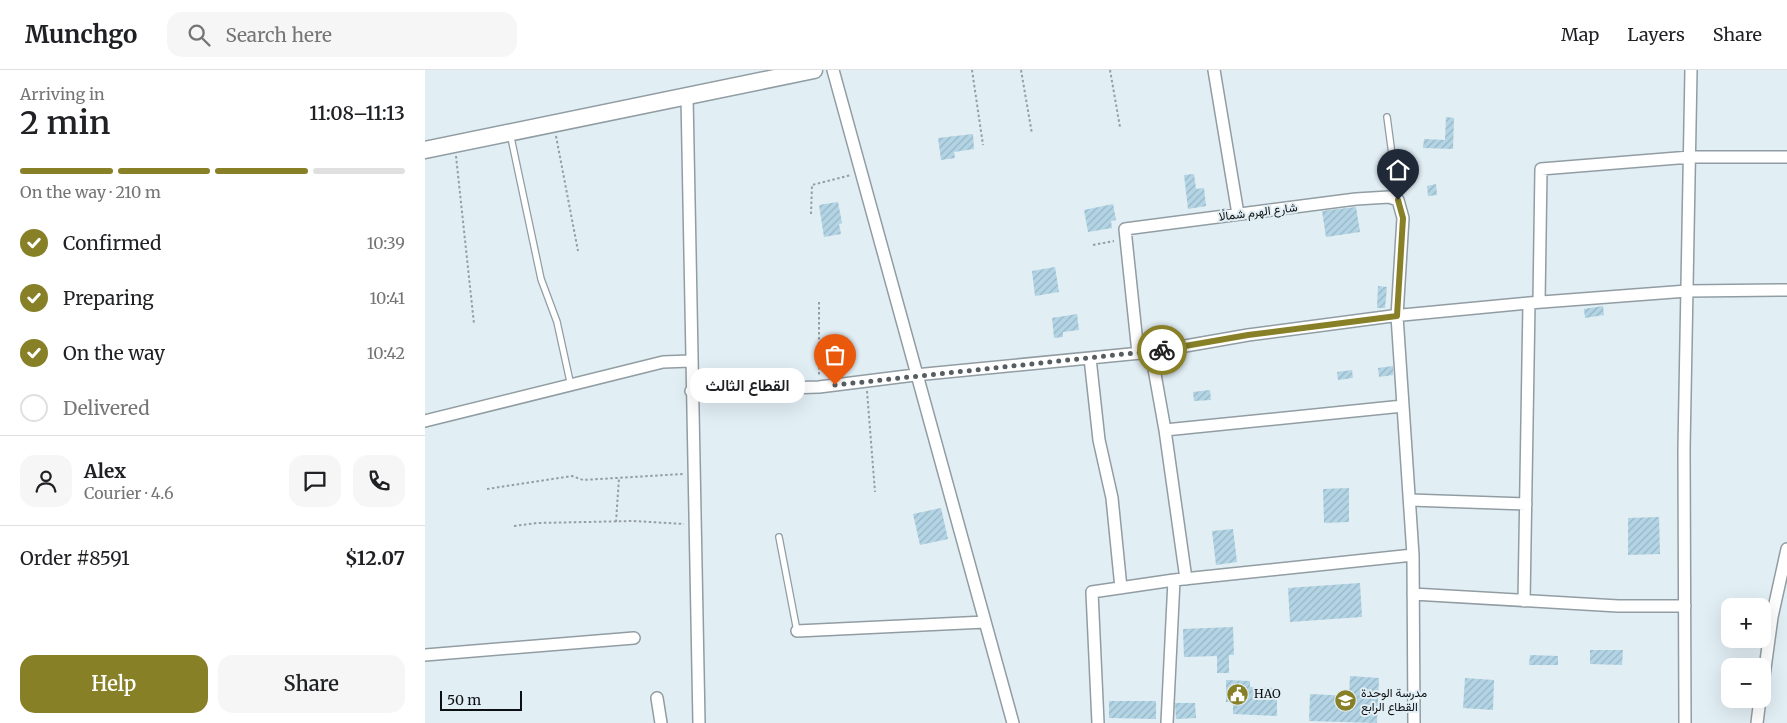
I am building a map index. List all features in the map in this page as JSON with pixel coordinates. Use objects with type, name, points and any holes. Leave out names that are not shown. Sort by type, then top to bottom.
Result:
[{"type":"main road","points":[[425,150],[814,70]]},
{"type":"street","points":[[833,70],[915,375],[1013,723]]},
{"type":"street","points":[[1214,70],[1238,214]]},
{"type":"street","points":[[1685,723],[1683,450],[1691,70]]},
{"type":"street","points":[[687,96],[690,361],[699,723]]},
{"type":"street","points":[[1524,600],[1526,504],[1541,169],[1690,157],[1787,157]]},
{"type":"street","name":"شارع الهرم شمالًا","points":[[1126,239],[1125,229],[1356,199],[1389,197],[1398,200]]},
{"type":"street","points":[[1398,200],[1403,218],[1397,316],[1413,555],[1414,723]]},
{"type":"street","points":[[1126,239],[1138,353]]},
{"type":"street","points":[[691,391],[819,387],[915,375],[1151,352],[1248,335],[1397,316],[1534,303],[1687,290],[1787,290]]},
{"type":"street","points":[[1151,352],[1165,430],[1180,580],[1167,723]]},
{"type":"street","points":[[1091,358],[1099,440],[1112,498],[1121,588]]},
{"type":"street","points":[[425,421],[663,362],[690,361]]},
{"type":"street","points":[[1165,430],[1403,406]]},
{"type":"street","points":[[1409,500],[1526,504]]},
{"type":"street","points":[[1766,658],[1772,617],[1787,549]]},
{"type":"street","points":[[1099,723],[1092,592],[1180,580],[1413,555]]},
{"type":"street","points":[[1413,594],[1618,606],[1685,606]]},
{"type":"street","points":[[797,631],[985,622]]},
{"type":"street","points":[[425,655],[634,638]]},
{"type":"street","points":[[657,698],[661,723]]},
{"type":"street","points":[[1757,723],[1759,708]]},
{"type":"lane","points":[[1387,117],[1398,200]]},
{"type":"lane","points":[[509,133],[541,279],[557,322],[571,386]]},
{"type":"lane","points":[[779,537],[797,631]]},
{"type":"path","points":[[972,70],[983,145]]},
{"type":"path","points":[[1021,70],[1032,134]]},
{"type":"path","points":[[1110,70],[1119,127]]},
{"type":"path","points":[[554,124],[578,251]]},
{"type":"path","points":[[454,144],[474,324]]},
{"type":"path","points":[[811,214],[812,185],[861,172]]},
{"type":"path","points":[[1093,245],[1126,239]]},
{"type":"path","points":[[819,302],[819,387]]},
{"type":"path","points":[[866,381],[875,492]]},
{"type":"path","points":[[487,489],[572,476],[583,480],[693,473]]},
{"type":"path","points":[[617,522],[619,478]]},
{"type":"path","points":[[513,526],[537,523],[617,522],[694,525]]},
{"type":"building","points":[[1446,117],[1454,118],[1453,149],[1423,148],[1424,139],[1445,140]]},
{"type":"building","points":[[973,134],[974,149],[954,152],[955,158],[941,160],[938,138]]},
{"type":"building","points":[[1194,174],[1196,189],[1204,188],[1206,206],[1188,209],[1184,175]]},
{"type":"building","points":[[1436,184],[1437,195],[1428,196],[1427,186]]},
{"type":"building","points":[[838,202],[842,223],[839,224],[841,234],[824,237],[819,205]]},
{"type":"building","points":[[1113,204],[1116,220],[1111,221],[1112,228],[1088,232],[1084,210]]},
{"type":"building","points":[[1356,207],[1360,232],[1326,237],[1322,211]]},
{"type":"building","points":[[1055,267],[1059,292],[1035,296],[1032,271]]},
{"type":"building","points":[[1378,286],[1387,287],[1385,308],[1377,308]]},
{"type":"building","points":[[1603,306],[1604,315],[1585,318],[1584,309]]},
{"type":"building","points":[[1077,314],[1079,330],[1063,332],[1063,337],[1054,338],[1052,318]]},
{"type":"building","points":[[1393,366],[1393,375],[1379,377],[1378,368]]},
{"type":"building","points":[[1352,370],[1353,378],[1338,380],[1337,372]]},
{"type":"building","points":[[1210,390],[1211,400],[1194,401],[1193,392]]},
{"type":"building","points":[[1349,488],[1349,522],[1324,523],[1323,489]]},
{"type":"building","points":[[941,508],[948,539],[920,545],[913,514]]},
{"type":"building","points":[[1659,517],[1660,554],[1628,555],[1628,518]]},
{"type":"building","points":[[1233,529],[1237,562],[1216,565],[1212,531]]},
{"type":"building","points":[[1360,583],[1362,617],[1290,622],[1288,588]]},
{"type":"building","points":[[1233,627],[1234,655],[1229,655],[1229,673],[1217,673],[1217,656],[1184,657],[1183,629]]},
{"type":"building","points":[[1590,650],[1623,650],[1622,665],[1590,664]]},
{"type":"building","points":[[1530,655],[1558,656],[1558,665],[1529,665]]},
{"type":"building","points":[[1350,676],[1379,678],[1377,723],[1309,721],[1310,694],[1349,696]]},
{"type":"building","points":[[1465,678],[1494,680],[1493,710],[1463,708]]},
{"type":"building","name":"HAO","points":[[1226,680],[1250,681],[1250,687],[1277,688],[1277,716],[1233,714],[1233,702],[1226,702]]},
{"type":"building","points":[[1109,701],[1156,701],[1156,719],[1109,718]]},
{"type":"building","points":[[1175,703],[1195,703],[1196,718],[1176,719]]},
{"type":"way so far","points":[[835,385],[1162,350]]},
{"type":"place","name":"القطاع الثالث","points":[[835,385]]},
{"type":"place","name":"HAO","points":[[1238,694]]},
{"type":"place","name":"مدرسة الوحدة القطاع الرابع","points":[[1345,700]]},
{"type":"route","points":[[1162,350],[1248,335],[1397,316],[1403,218],[1398,200]]}]
